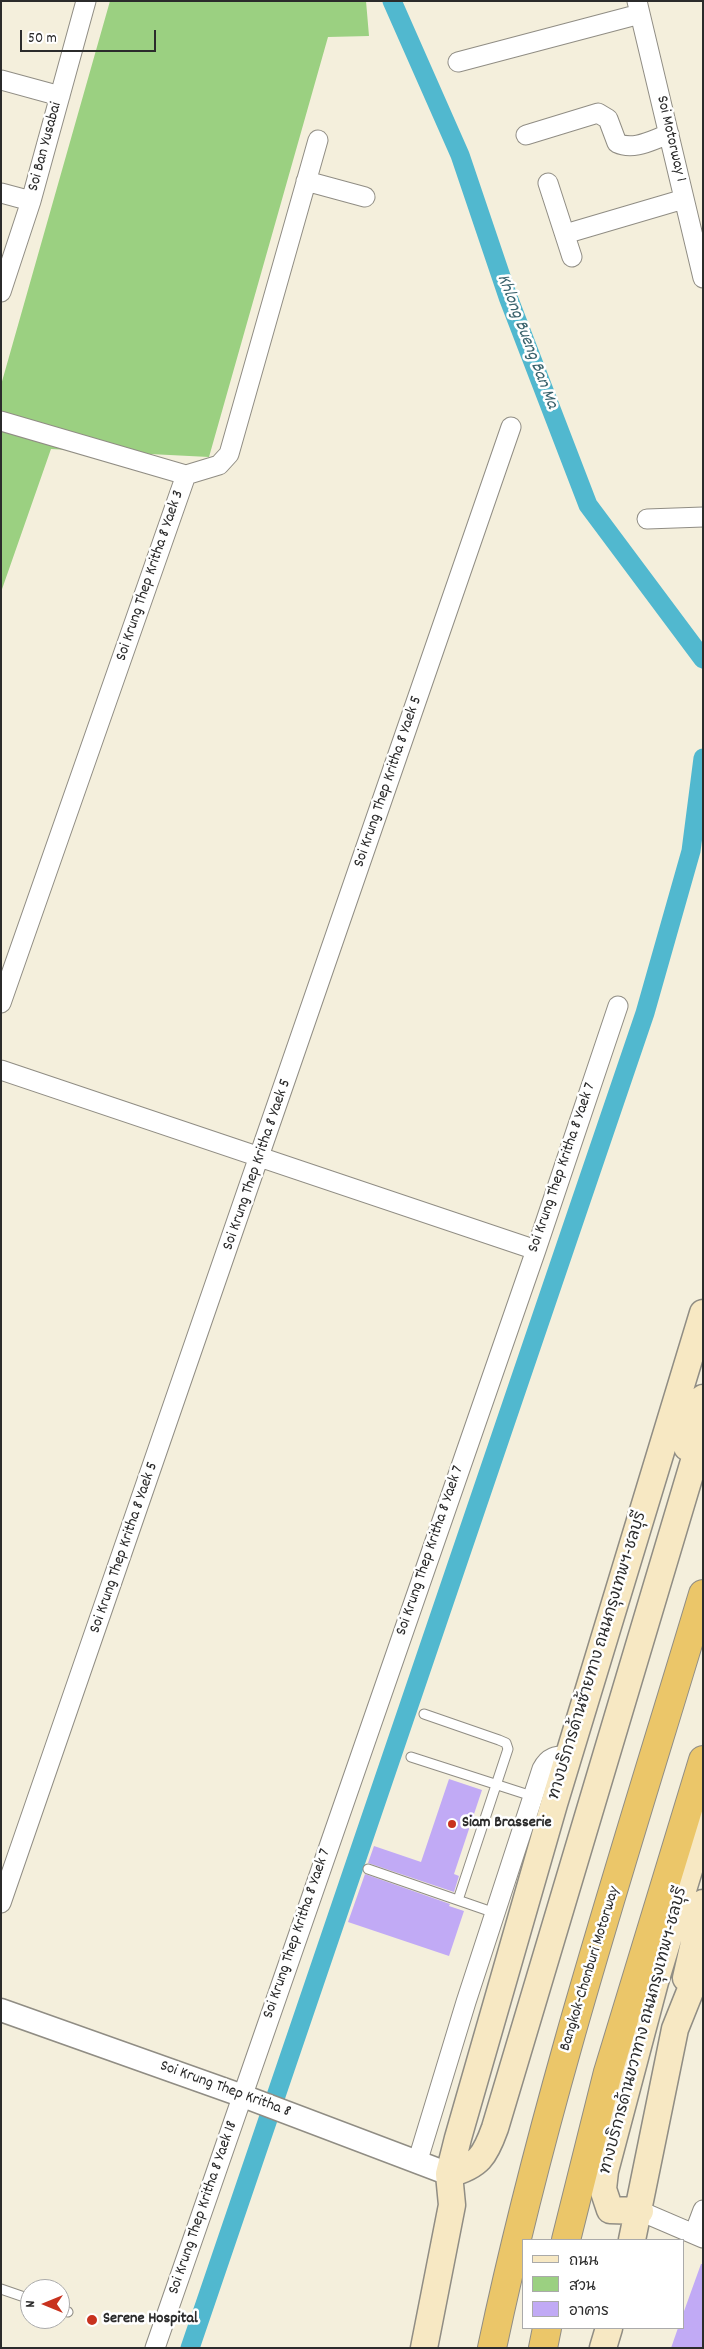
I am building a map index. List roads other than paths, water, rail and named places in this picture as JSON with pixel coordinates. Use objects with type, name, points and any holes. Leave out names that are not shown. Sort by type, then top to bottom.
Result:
[{"type":"highway","name":"Bangkok-Chonburi Motorway","points":[[492,2348],[508,2269],[562,2066],[703,1594]]},
{"type":"highway","points":[[566,2239],[608,2072],[703,1760]]},
{"type":"highway","points":[[543,2348],[547,2329]]},
{"type":"main road","name":"ทางบริการด้านซ้ายทาง ถนนกรุงเทพฯ-ชลบุรี","points":[[424,2348],[452,2205],[448,2174],[527,1899],[543,1800],[569,1756],[703,1313]]},
{"type":"main road","points":[[527,1899],[552,1856],[568,1815],[703,1398]]},
{"type":"main road","points":[[448,2174],[464,2170],[481,2158],[495,2128],[703,1431]]},
{"type":"main road","name":"ทางบริการด้านขวาทาง ถนนกรุงเทพฯ-ชลบุรี","points":[[640,2211],[610,2210],[603,2189],[605,2171],[655,1982],[703,1824]]},
{"type":"main road","points":[[675,2029],[703,1903]]},
{"type":"main road","name":"ทางบริการด้านขวาทาง ถนนกรุงเทพฯ-ชลบุรี","points":[[632,2239],[640,2211],[675,2029],[703,1959]]},
{"type":"main road","points":[[506,1972],[516,1985],[520,1987],[537,1984]]},
{"type":"main road","points":[[458,2138],[479,2139],[495,2128]]},
{"type":"main road","points":[[603,2348],[609,2329]]},
{"type":"street","name":"Soi Ban Yusabai","points":[[1,292],[31,201],[86,1]]},
{"type":"street","points":[[458,62],[638,7]]},
{"type":"street","name":"Soi Motorway 1","points":[[638,7],[703,278]]},
{"type":"street","points":[[1,80],[60,96]]},
{"type":"street","points":[[526,135],[598,113],[608,119],[617,143],[625,147],[636,146],[669,134]]},
{"type":"street","name":"Soi Krung Thep Kritha 8 Yaek 3","points":[[1,1003],[186,475],[219,465],[229,454],[318,140]]},
{"type":"street","points":[[306,181],[365,197]]},
{"type":"street","points":[[548,183],[572,257]]},
{"type":"street","points":[[1,193],[31,201]]},
{"type":"street","points":[[565,234],[684,199]]},
{"type":"street","points":[[1,421],[186,475]]},
{"type":"street","name":"Soi Krung Thep Kritha 8 Yaek 5","points":[[1,1903],[261,1157],[511,427]]},
{"type":"street","points":[[647,519],[703,517]]},
{"type":"street","name":"Soi Krung Thep Kritha 8 Yaek 7","points":[[248,2098],[618,1006]]},
{"type":"street","points":[[1,1070],[536,1250]]},
{"type":"street","points":[[417,2163],[495,1913],[543,1800]]},
{"type":"street","name":"Soi Krung Thep Kritha 8","points":[[1,2010],[248,2098],[448,2174]]},
{"type":"street","name":"Soi Krung Thep Kritha 8 Yaek 18","points":[[154,2348],[248,2098]]},
{"type":"street","points":[[640,2211],[699,2236],[703,2210]]},
{"type":"lane","points":[[424,1714],[506,1743],[507,1757],[458,1900]]},
{"type":"lane","points":[[411,1757],[543,1800]]},
{"type":"lane","points":[[368,1869],[495,1913]]},
{"type":"lane","points":[[1,2289],[20,2296]]},
{"type":"waterway","name":"Khlong Bueng Ban Ma","points":[[392,1],[460,155],[508,297],[588,505],[703,659]]},
{"type":"waterway","points":[[190,2348],[645,1013],[691,851],[703,758]]},
{"type":"place","name":"Siam Brasserie","points":[[452,1824]]},
{"type":"place","name":"Serene Hospital","points":[[92,2320]]}]
